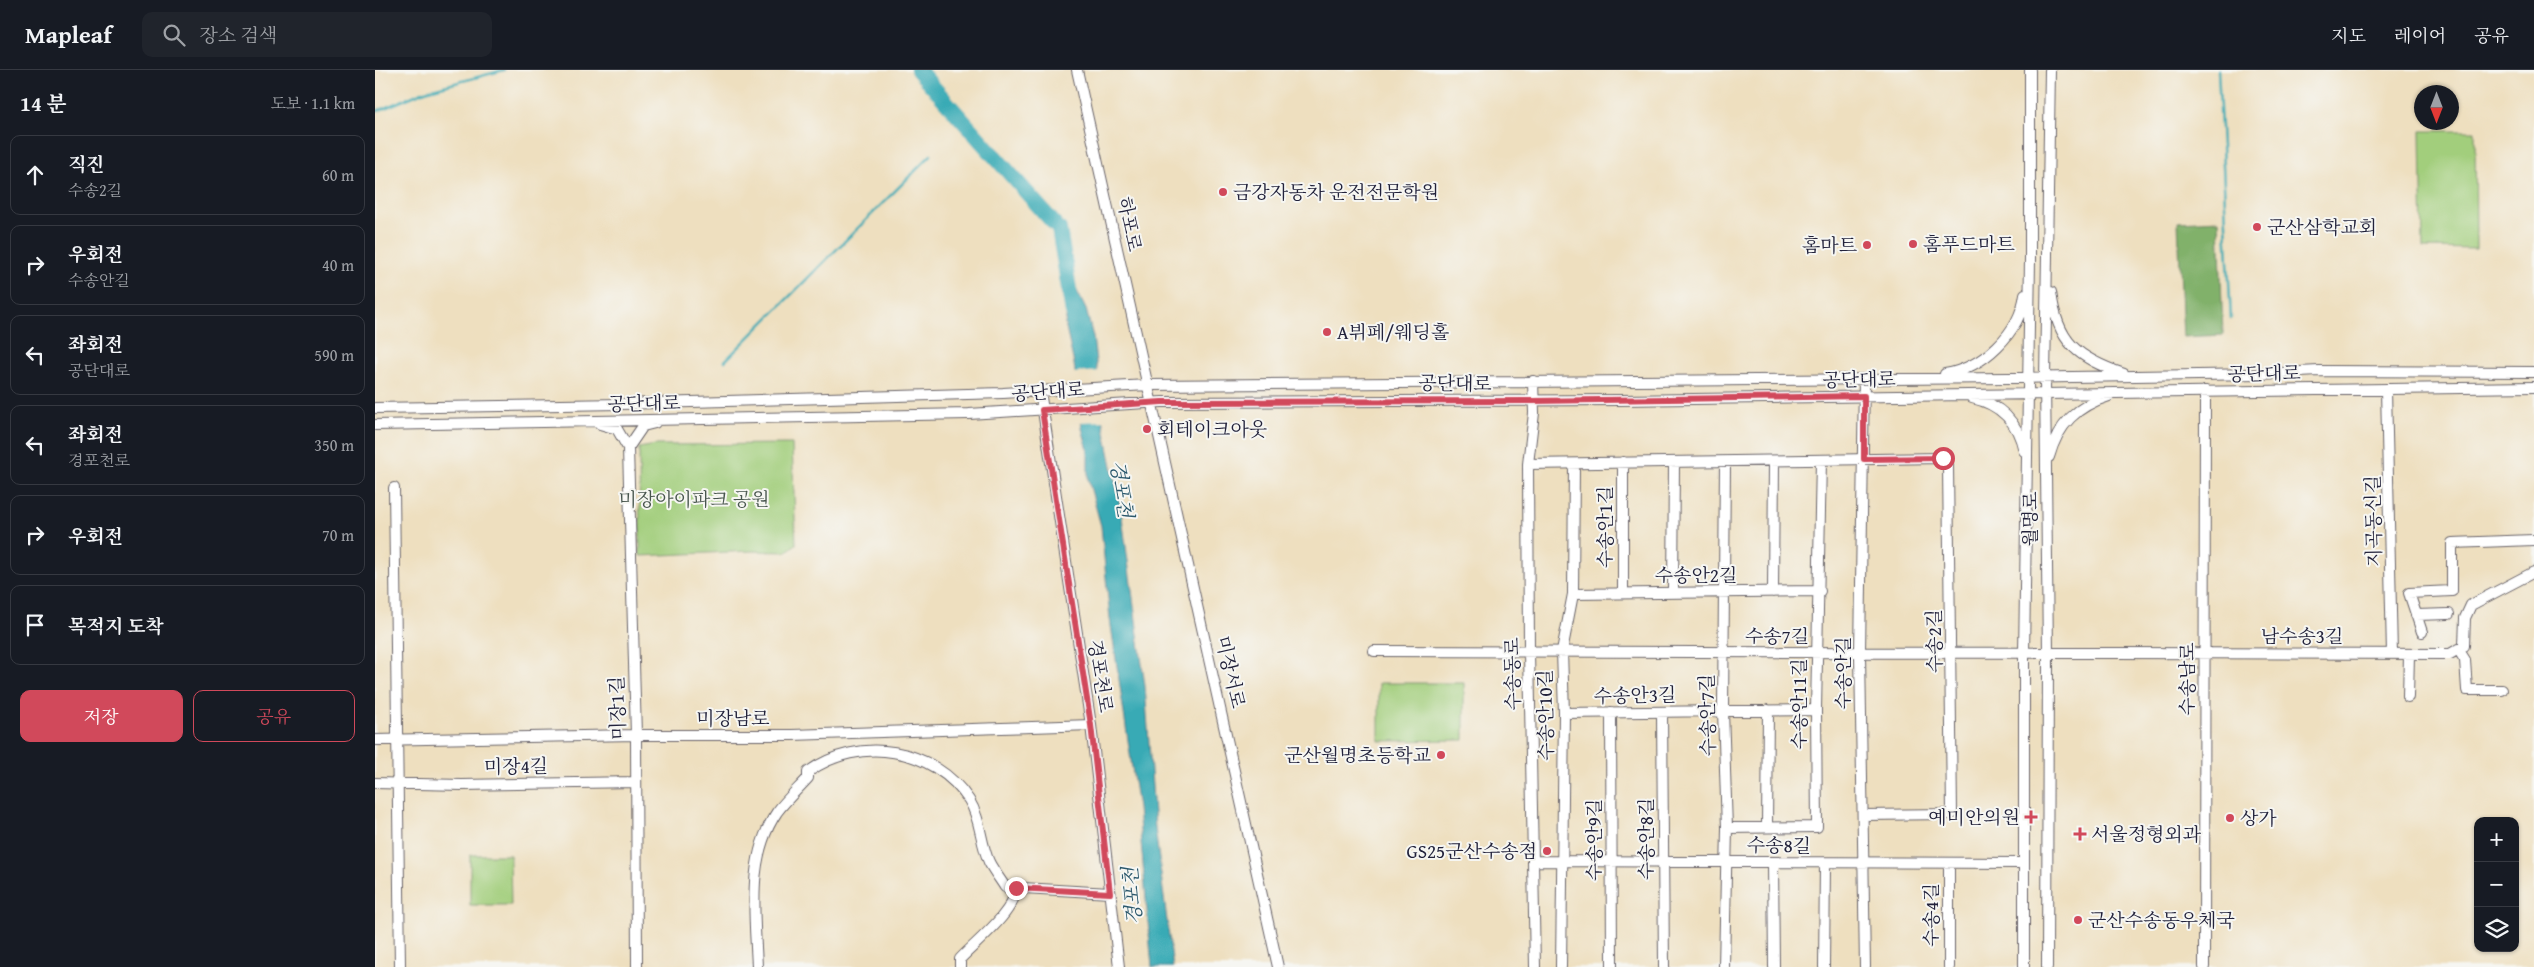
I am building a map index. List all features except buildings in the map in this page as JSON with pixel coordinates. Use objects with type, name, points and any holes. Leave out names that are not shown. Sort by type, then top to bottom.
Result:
[{"type":"street","name":"하포로","points":[[1077,70],[1148,385]]},
{"type":"street","points":[[2027,378],[2030,259],[2030,70]]},
{"type":"street","name":"월명로","points":[[2047,967],[2048,654],[2045,378],[2049,70]]},
{"type":"street","points":[[1915,379],[1955,372],[1982,361],[1995,348],[2010,331],[2024,304],[2030,259]]},
{"type":"street","points":[[2047,259],[2052,302],[2061,331],[2070,344],[2093,363],[2131,376]]},
{"type":"street","name":"공단대로","points":[[375,408],[631,404],[1148,385],[2045,378],[2319,371],[2534,372]]},
{"type":"street","name":"월명로","points":[[2024,967],[2024,654],[2027,378]]},
{"type":"street","name":"수송안길","points":[[1865,380],[1860,654],[1865,862],[1865,967]]},
{"type":"street","name":"수송동로","points":[[1533,381],[1534,413],[1529,464],[1529,651],[1535,967]]},
{"type":"street","name":"미장서로","points":[[1148,385],[1278,967]]},
{"type":"street","name":"공단대로","points":[[375,425],[969,414],[1152,402],[1373,399],[1533,401],[2534,387]]},
{"type":"street","name":"지곡동신길","points":[[2386,389],[2392,654]]},
{"type":"street","name":"경포천로","points":[[1042,390],[1042,410],[1091,725],[1119,967]]},
{"type":"street","name":"수송남로","points":[[2204,967],[2205,391]]},
{"type":"street","points":[[2047,468],[2055,439],[2065,422],[2077,410],[2108,396],[2129,392]]},
{"type":"street","points":[[1943,395],[1989,402],[2001,410],[2013,423],[2020,437],[2027,471]]},
{"type":"street","points":[[583,421],[617,429],[628,448],[643,426],[673,420]]},
{"type":"street","name":"미장1길","points":[[628,448],[636,736],[637,967]]},
{"type":"street","name":"수송2길","points":[[1863,814],[1952,814],[1952,654],[1948,465],[1943,458],[1864,459]]},
{"type":"street","name":"수송안1길","points":[[1529,464],[1864,459]]},
{"type":"street","points":[[1773,592],[1774,460]]},
{"type":"street","name":"수송안11길","points":[[1727,828],[1817,827],[1816,710],[1820,591],[1821,460]]},
{"type":"street","name":"수송안1길","points":[[1623,462],[1623,592]]},
{"type":"street","name":"수송안7길","points":[[1724,967],[1727,828],[1723,711],[1725,462]]},
{"type":"street","points":[[1673,592],[1674,463]]},
{"type":"street","name":"수송안10길","points":[[1561,967],[1564,713],[1562,651],[1573,594],[1574,464]]},
{"type":"street","points":[[394,488],[396,783],[400,967]]},
{"type":"street","points":[[2422,632],[2409,593],[2452,591],[2452,543],[2534,540]]},
{"type":"street","points":[[2502,690],[2467,690],[2465,660],[2459,649],[2464,646],[2465,618],[2471,604],[2534,572]]},
{"type":"street","name":"수송안2길","points":[[1573,594],[1820,591]]},
{"type":"street","points":[[2416,615],[2449,614]]},
{"type":"street","name":"남수송3길","points":[[2024,654],[2450,654],[2459,649]]},
{"type":"street","name":"수송7길","points":[[1374,651],[2024,654]]},
{"type":"street","points":[[2409,654],[2409,697]]},
{"type":"street","points":[[1767,710],[1767,827]]},
{"type":"street","name":"수송안3길","points":[[1564,713],[1816,710]]},
{"type":"street","name":"수송안9길","points":[[1611,712],[1612,967]]},
{"type":"street","name":"수송안8길","points":[[1662,712],[1664,967]]},
{"type":"street","name":"미장남로","points":[[375,740],[792,736],[1091,725]]},
{"type":"street","points":[[757,967],[756,873],[758,856],[769,827],[778,812],[808,778],[808,772],[817,765],[843,755],[876,751],[900,753],[930,763],[944,772],[969,801],[978,819],[989,862],[1005,887],[1110,893]]},
{"type":"street","name":"미장4길","points":[[375,783],[462,785],[636,782]]},
{"type":"street","name":"수송8길","points":[[1533,861],[2024,862]]},
{"type":"street","points":[[1773,862],[1774,967]]},
{"type":"street","name":"수송4길","points":[[1949,862],[1949,967]]},
{"type":"street","points":[[1824,967],[1825,863]]},
{"type":"street","points":[[960,967],[960,959],[1011,904],[1015,898],[1016,888]]},
{"type":"green space","points":[[2421,131],[2475,131],[2476,249],[2423,248]]},
{"type":"green space","points":[[2219,220],[2223,335],[2183,337],[2178,222]]},
{"type":"green space","name":"미장아이파크 공원","points":[[792,444],[796,544],[786,552],[752,551],[640,556],[639,448],[656,445]]},
{"type":"green space","points":[[1379,683],[1464,683],[1464,740],[1379,741]]},
{"type":"green space","points":[[470,855],[510,855],[511,905],[470,905]]},
{"type":"water","points":[[1072,281],[1086,309],[1093,337],[1104,427],[1121,510],[1145,686],[1155,828],[1173,967],[1152,967],[1138,808],[1110,619],[1101,526],[1088,479],[1088,450],[1082,428],[1074,364],[1065,324]]},
{"type":"pier","points":[[1101,371],[1106,421],[1079,422],[1073,373]]},
{"type":"waterway","name":"경포천","points":[[375,112],[425,91],[504,70]]},
{"type":"waterway","name":"경포천","points":[[918,70],[1059,229],[1073,313]]},
{"type":"waterway","points":[[2218,70],[2231,319]]},
{"type":"waterway","points":[[725,361],[931,155]]},
{"type":"place","name":"금강자동차 운전전문학원","points":[[1223,192]]},
{"type":"place","name":"군산삼학교회","points":[[2257,227]]},
{"type":"place","name":"홈푸드마트","points":[[1913,244]]},
{"type":"place","name":"홈마트","points":[[1867,245]]},
{"type":"place","name":"A뷔페/웨딩홀","points":[[1327,332]]},
{"type":"place","name":"회테이크아웃","points":[[1147,429]]},
{"type":"place","name":"군산월명초등학교","points":[[1441,755]]},
{"type":"place","name":"예미안의원","points":[[2031,817]]},
{"type":"place","name":"상가","points":[[2230,818]]},
{"type":"place","name":"서울정형외과","points":[[2080,834]]},
{"type":"place","name":"GS25군산수송점","points":[[1547,851]]},
{"type":"place","name":"군산수송동우체국","points":[[2078,920]]},
{"type":"route","points":[[1016,888],[1097,894],[1110,893],[1091,725],[1042,410],[1162,402],[1373,399],[1533,401],[1864,396],[1864,459],[1943,458]]}]
